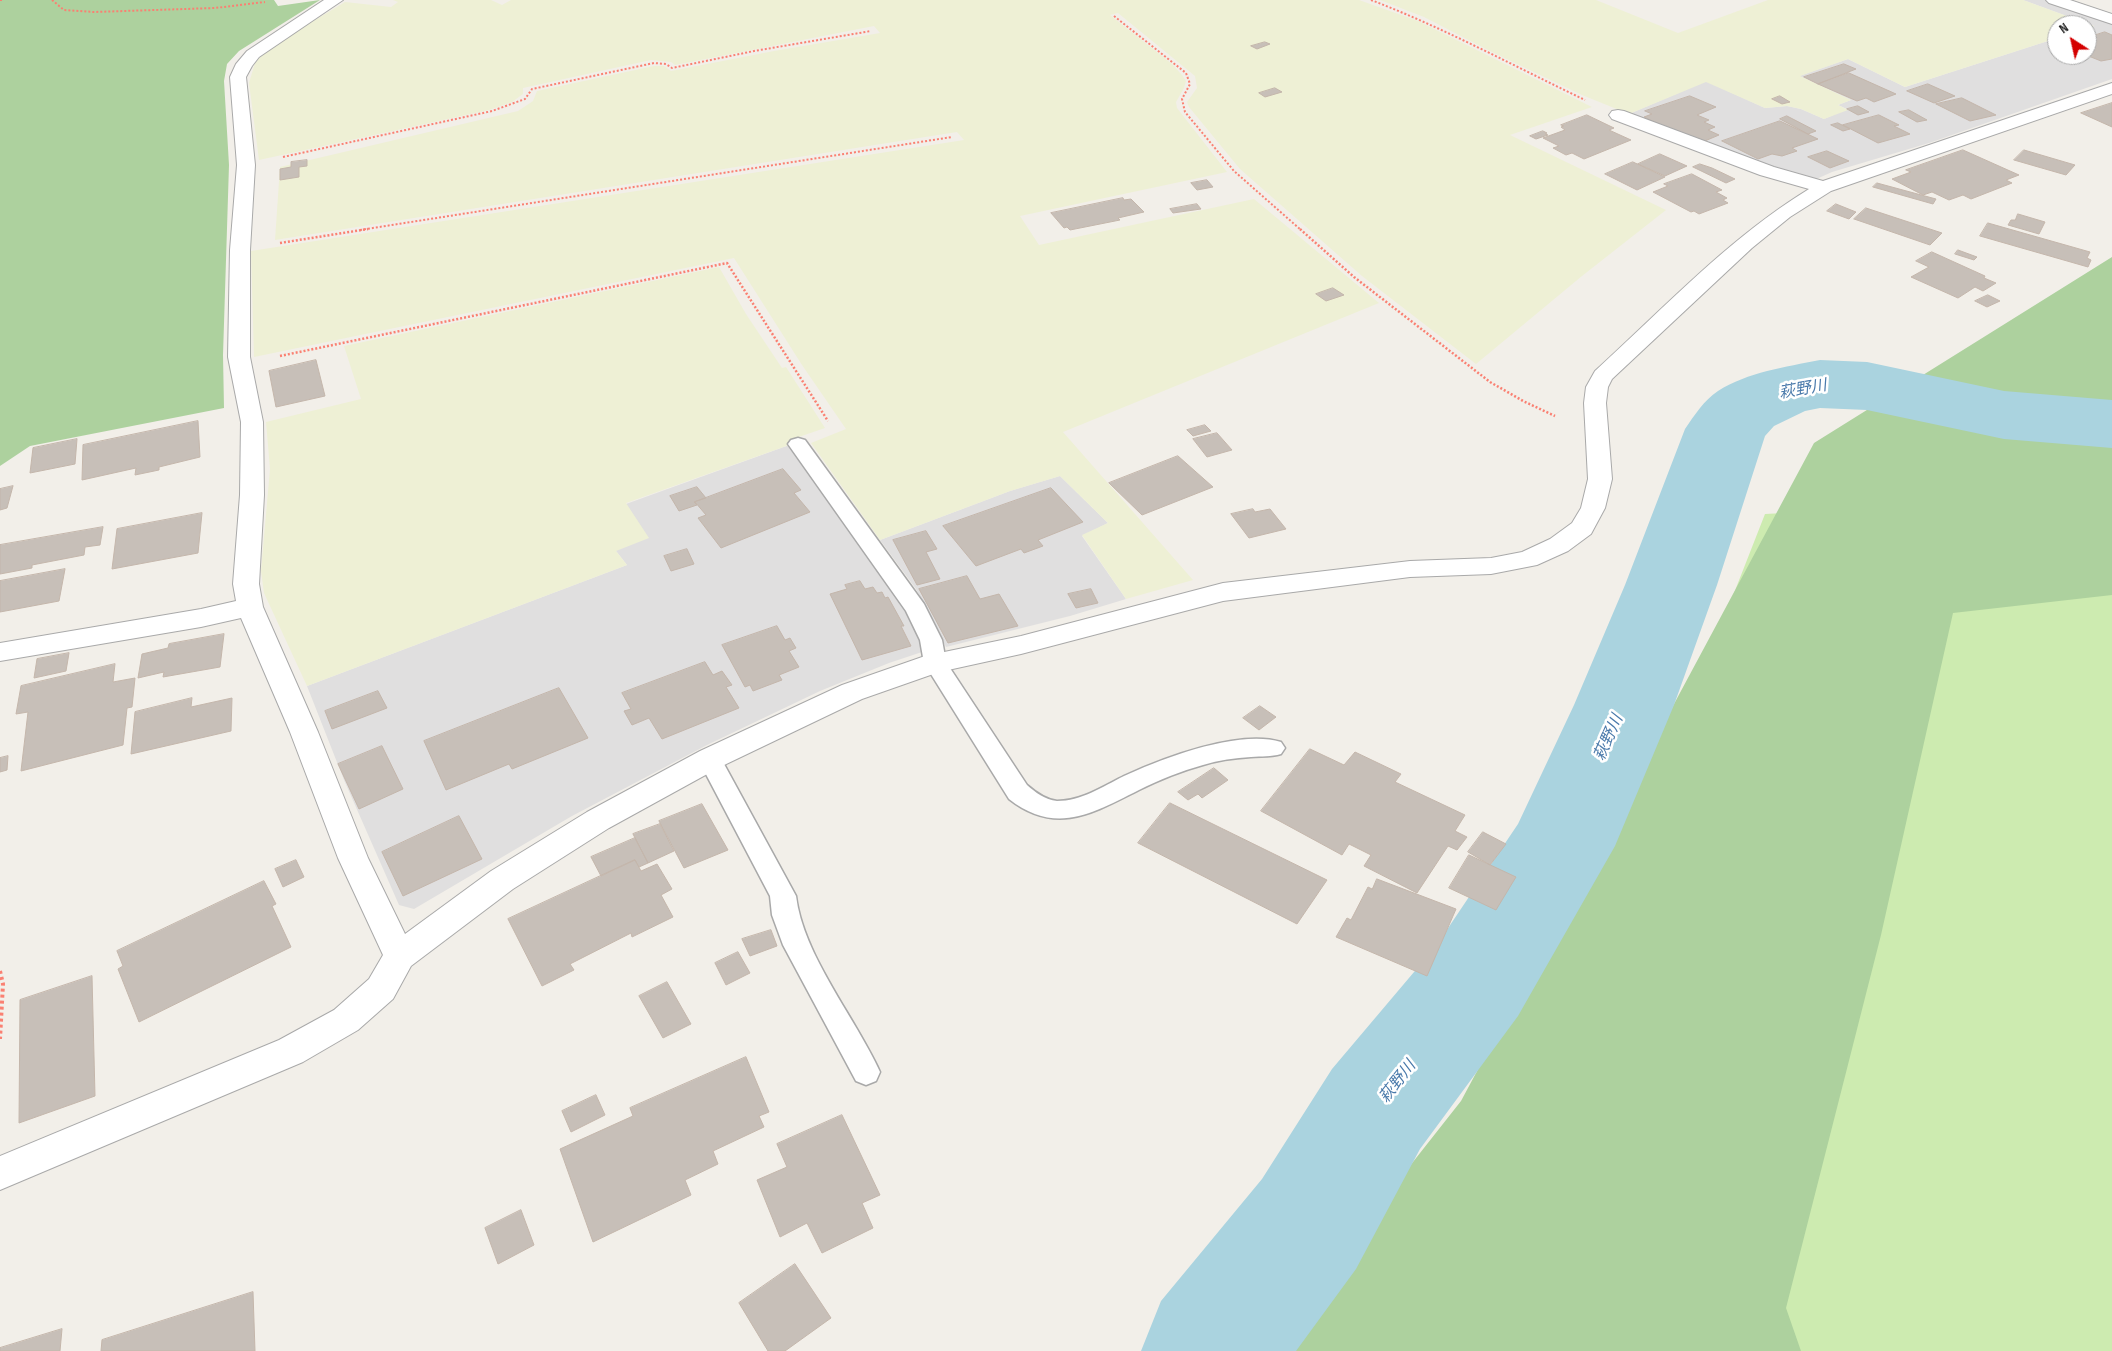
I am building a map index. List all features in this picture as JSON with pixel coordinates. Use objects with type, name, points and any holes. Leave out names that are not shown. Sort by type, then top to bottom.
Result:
[{"type":"street","points":[[335,0],[253,54],[244,64],[238,77],[246,165],[240,250],[239,357],[252,422],[252,495],[246,584],[250,607],[304,732],[353,858],[400,956]]},
{"type":"street","points":[[2054,0],[2112,19]]},
{"type":"street","points":[[0,1173],[299,1046],[346,1020],[381,989],[400,956],[502,880],[598,820],[710,758],[852,692],[935,662],[1021,645],[1223,592],[1410,569],[1491,566],[1528,559],[1559,546],[1582,528],[1594,508],[1600,479],[1595,403],[1597,388],[1603,376],[1745,244],[1783,213],[1824,187],[2112,88]]},
{"type":"street","points":[[1618,114],[1766,171],[1824,187]]},
{"type":"street","points":[[0,652],[191,620],[250,607]]},
{"type":"lane","points":[[798,444],[916,609],[931,640],[935,662],[1018,792],[1033,804],[1055,810],[1079,808],[1140,779],[1186,761],[1223,750],[1254,747],[1273,748]]},
{"type":"lane","points":[[710,758],[783,896],[785,915],[796,945],[866,1072]]},
{"type":"path","points":[[52,0],[64,10],[94,12],[215,8],[270,2]]},
{"type":"path","points":[[1371,0],[1423,20],[1494,57],[1618,114]]},
{"type":"path","points":[[1114,16],[1186,73],[1191,80],[1182,98],[1181,104],[1185,112],[1234,171],[1319,248],[1490,382],[1523,401],[1597,432]]},
{"type":"path","points":[[246,165],[492,111],[525,99],[532,90],[654,63],[666,64],[672,68],[754,51],[871,31]]},
{"type":"path","points":[[240,250],[384,225],[606,193],[952,137]]},
{"type":"path","points":[[241,365],[727,263],[834,429],[798,444]]},
{"type":"path","points":[[0,971],[4,984],[0,1039]]},
{"type":"shaded area","points":[[2023,0],[2047,0],[2091,15],[2064,15]]},
{"type":"shaded area","points":[[2097,17],[2112,22],[2112,79],[1929,143],[1832,172],[1812,181],[1629,114],[1706,81],[1765,108],[1787,106],[1801,109],[1824,119],[1847,109],[1838,105],[1851,100],[1799,76],[1848,59],[1905,87],[2047,41],[2047,65],[2097,65]]},
{"type":"shaded area","points":[[792,444],[892,584],[928,650],[889,663],[820,691],[707,745],[572,816],[414,909],[399,905],[344,780],[307,686],[627,565],[616,551],[626,504]]},
{"type":"shaded area","points":[[1060,476],[1108,523],[1082,536],[1126,599],[1070,616],[946,647],[916,589],[880,540],[1010,491]]},
{"type":"green space","points":[[0,0],[274,0],[278,6],[320,0],[239,51],[227,64],[224,81],[229,165],[223,355],[224,408],[30,446],[0,466]]},
{"type":"green space","points":[[393,0],[491,0],[502,5],[511,0],[1359,0],[1418,21],[1592,107],[1510,135],[1666,210],[1582,276],[1476,364],[1362,276],[1240,169],[1189,107],[1187,102],[1197,88],[1195,76],[1118,13],[1110,15],[1172,64],[1182,75],[1186,81],[1176,102],[1177,108],[1227,172],[1020,216],[1039,245],[1254,199],[1379,303],[1063,432],[1193,580],[1126,599],[1082,535],[1108,523],[1060,476],[1010,491],[880,540],[811,443],[846,429],[802,365],[734,258],[254,357],[251,251],[964,140],[957,132],[275,240],[280,167],[518,111],[533,101],[537,91],[654,66],[664,66],[671,71],[880,33],[874,26],[675,65],[671,62],[651,60],[523,88],[523,94],[512,102],[489,110],[259,160],[249,83],[255,63],[261,56],[285,38],[345,2],[391,7],[398,2]]},
{"type":"green space","points":[[1380,0],[1596,0],[1678,33],[1768,0],[2023,0],[2064,15],[2047,15],[2047,41],[1905,87],[1848,59],[1800,76],[1851,100],[1838,105],[1848,110],[1824,119],[1801,109],[1787,106],[1765,108],[1706,82],[1629,114],[1582,95],[1424,17]]},
{"type":"green space","points":[[2112,257],[2112,595],[1953,613],[1881,935],[1786,1308],[1801,1351],[1264,1351],[1461,1101],[1814,443]]},
{"type":"green space","points":[[719,267],[746,314],[782,368],[786,367],[825,428],[790,440],[792,444],[626,503],[649,538],[616,551],[627,565],[307,686],[264,593],[261,571],[270,469],[266,422],[361,399],[344,346]]},
{"type":"green space","points":[[2112,494],[2112,1351],[1325,1351],[1542,1083],[1765,514],[2106,496]]},
{"type":"building","points":[[2105,32],[2112,35],[2112,59],[2101,61],[2097,59],[2097,35]]},
{"type":"building","points":[[1265,42],[1270,44],[1257,49],[1251,46]]},
{"type":"building","points":[[1844,64],[1856,69],[1818,84],[1804,77]]},
{"type":"building","points":[[1849,73],[1896,94],[1874,102],[1866,98],[1857,101],[1818,84]]},
{"type":"building","points":[[1928,84],[1955,96],[1934,103],[1907,91]]},
{"type":"building","points":[[1275,88],[1282,92],[1265,97],[1259,93]]},
{"type":"building","points":[[1690,96],[1716,107],[1697,115],[1709,120],[1704,122],[1715,127],[1708,130],[1719,135],[1700,143],[1644,117],[1652,114],[1645,111]]},
{"type":"building","points":[[1780,96],[1790,102],[1782,104],[1772,99]]},
{"type":"building","points":[[1962,98],[1996,115],[1970,121],[1936,104]]},
{"type":"building","points":[[2112,103],[2112,127],[2081,113]]},
{"type":"building","points":[[1858,106],[1869,112],[1858,115],[1847,109]]},
{"type":"building","points":[[1909,110],[1927,120],[1917,122],[1899,112]]},
{"type":"building","points":[[1587,115],[1614,128],[1609,130],[1631,140],[1584,159],[1572,153],[1566,155],[1553,148],[1559,146],[1543,138],[1565,130],[1561,127],[1564,126],[1561,125]]},
{"type":"building","points":[[1879,115],[1899,125],[1894,126],[1910,134],[1878,143],[1843,125]]},
{"type":"building","points":[[1787,116],[1816,131],[1808,134],[1780,119]]},
{"type":"building","points":[[1780,121],[1818,139],[1792,148],[1797,151],[1782,156],[1772,154],[1758,159],[1722,141]]},
{"type":"building","points":[[1838,123],[1850,129],[1843,131],[1831,125]]},
{"type":"building","points":[[1543,131],[1548,135],[1536,139],[1530,136]]},
{"type":"building","points":[[1963,150],[2019,175],[2006,180],[2012,183],[1971,199],[1963,195],[1949,200],[1932,192],[1923,195],[1892,179],[1911,172],[1906,170]]},
{"type":"building","points":[[2024,150],[2075,165],[2066,175],[2014,160]]},
{"type":"building","points":[[1827,151],[1849,161],[1830,168],[1808,157]]},
{"type":"building","points":[[1660,154],[1687,166],[1665,176],[1638,164]]},
{"type":"building","points":[[307,160],[307,166],[299,167],[299,177],[280,180],[280,169],[291,167],[291,162]]},
{"type":"building","points":[[1633,162],[1665,177],[1637,190],[1605,174]]},
{"type":"building","points":[[1700,164],[1735,179],[1726,183],[1693,167]]},
{"type":"building","points":[[1692,174],[1722,190],[1716,192],[1727,198],[1723,200],[1728,203],[1699,214],[1694,211],[1691,212],[1653,192],[1668,186],[1664,184]]},
{"type":"building","points":[[1207,180],[1213,187],[1197,190],[1191,183]]},
{"type":"building","points":[[1877,183],[1936,199],[1933,204],[1873,187]]},
{"type":"building","points":[[1123,198],[1124,200],[1131,199],[1144,212],[1118,218],[1120,220],[1070,230],[1067,227],[1064,228],[1051,213]]},
{"type":"building","points":[[1197,204],[1201,209],[1173,213],[1170,209]]},
{"type":"building","points":[[1836,204],[1856,212],[1849,219],[1827,211]]},
{"type":"building","points":[[1866,208],[1942,233],[1930,245],[1854,219]]},
{"type":"building","points":[[2018,214],[2045,222],[2039,234],[2008,225],[2011,220],[2015,220]]},
{"type":"building","points":[[1988,223],[2090,252],[2087,258],[2091,260],[2088,267],[1980,236]]},
{"type":"building","points":[[1958,250],[1977,257],[1974,260],[1955,254]]},
{"type":"building","points":[[1932,252],[1985,276],[1984,278],[1996,283],[1983,291],[1975,287],[1958,298],[1911,277],[1929,267],[1916,261]]},
{"type":"building","points":[[1333,288],[1344,295],[1326,301],[1316,294]]},
{"type":"building","points":[[1988,295],[2000,301],[1987,307],[1975,301]]},
{"type":"building","points":[[316,360],[325,396],[276,407],[269,371]]},
{"type":"building","points":[[198,421],[200,457],[159,467],[159,470],[135,475],[136,468],[82,480],[83,445]]},
{"type":"building","points":[[1205,425],[1211,431],[1193,436],[1187,430]]},
{"type":"building","points":[[1217,433],[1232,450],[1207,457],[1193,439]]},
{"type":"building","points":[[77,439],[75,464],[30,473],[33,448]]},
{"type":"building","points":[[1178,456],[1213,487],[1142,515],[1109,483]]},
{"type":"building","points":[[783,469],[801,490],[794,493],[810,512],[721,548],[698,518],[706,515],[695,502]]},
{"type":"building","points":[[13,486],[7,508],[0,510],[0,489]]},
{"type":"building","points":[[697,487],[706,498],[694,502],[697,505],[679,511],[670,496]]},
{"type":"building","points":[[1051,488],[1083,522],[1038,540],[1043,546],[1024,553],[1021,549],[976,566],[943,526]]},
{"type":"building","points":[[1253,509],[1255,512],[1270,509],[1286,529],[1249,538],[1231,514]]},
{"type":"building","points":[[202,513],[198,553],[112,569],[117,529]]},
{"type":"building","points":[[103,527],[100,545],[85,547],[84,555],[32,565],[32,568],[0,574],[0,545]]},
{"type":"building","points":[[926,531],[937,549],[926,552],[940,579],[917,585],[893,540]]},
{"type":"building","points":[[687,549],[694,564],[671,571],[664,556]]},
{"type":"building","points":[[65,569],[59,601],[0,612],[0,581]]},
{"type":"building","points":[[967,576],[980,599],[999,594],[1018,626],[948,643],[919,589]]},
{"type":"building","points":[[860,581],[865,589],[873,587],[877,593],[882,592],[885,598],[888,597],[904,626],[901,626],[911,646],[862,660],[830,594],[847,589],[845,585]]},
{"type":"building","points":[[1091,589],[1098,603],[1076,608],[1068,594]]},
{"type":"building","points":[[777,626],[785,640],[790,638],[796,648],[789,651],[799,667],[779,675],[782,680],[753,691],[750,685],[745,687],[722,645]]},
{"type":"building","points":[[224,634],[220,667],[163,677],[164,672],[138,678],[142,654],[168,648],[169,644]]},
{"type":"building","points":[[69,653],[66,671],[34,678],[37,659]]},
{"type":"building","points":[[705,662],[713,675],[722,671],[732,685],[726,687],[739,708],[662,739],[649,718],[632,725],[624,711],[631,709],[622,693]]},
{"type":"building","points":[[115,664],[113,682],[135,678],[132,707],[127,708],[123,745],[21,771],[28,712],[16,714],[21,686]]},
{"type":"building","points":[[559,688],[588,738],[512,769],[509,764],[446,790],[424,741]]},
{"type":"building","points":[[378,691],[387,708],[332,729],[325,711]]},
{"type":"building","points":[[192,698],[191,707],[232,698],[231,731],[131,754],[135,712]]},
{"type":"building","points":[[1260,706],[1276,717],[1259,730],[1243,718]]},
{"type":"building","points":[[382,746],[403,789],[359,809],[338,764]]},
{"type":"building","points":[[1310,749],[1344,765],[1355,752],[1401,774],[1395,782],[1465,815],[1455,831],[1467,837],[1457,850],[1448,846],[1417,893],[1364,866],[1371,855],[1349,844],[1342,855],[1261,811]]},
{"type":"building","points":[[8,756],[7,770],[0,772],[0,758]]},
{"type":"building","points":[[1214,768],[1228,780],[1202,798],[1198,794],[1188,800],[1178,792]]},
{"type":"building","points":[[1170,803],[1327,880],[1297,924],[1138,843]]},
{"type":"building","points":[[702,804],[728,850],[684,868],[659,821]]},
{"type":"building","points":[[459,816],[482,859],[403,896],[382,852]]},
{"type":"building","points":[[660,824],[674,851],[648,863],[633,834]]},
{"type":"building","points":[[1483,832],[1506,844],[1490,865],[1468,852]]},
{"type":"building","points":[[635,838],[648,863],[639,867],[635,860],[601,876],[591,857]]},
{"type":"building","points":[[1469,855],[1516,877],[1496,910],[1449,888]]},
{"type":"building","points":[[296,860],[304,877],[283,887],[275,869]]},
{"type":"building","points":[[635,860],[641,871],[657,864],[672,889],[661,895],[673,917],[632,937],[631,933],[570,964],[574,970],[542,986],[508,919]]},
{"type":"building","points":[[1377,879],[1456,909],[1427,976],[1336,937],[1347,918],[1351,920],[1368,887],[1372,889]]},
{"type":"building","points":[[264,881],[276,904],[272,906],[291,947],[139,1022],[118,969],[123,966],[117,951]]},
{"type":"building","points":[[771,930],[777,946],[750,956],[742,939]]},
{"type":"building","points":[[738,952],[750,973],[726,985],[715,963]]},
{"type":"building","points":[[92,976],[95,1096],[19,1123],[20,1000]]},
{"type":"building","points":[[667,982],[691,1024],[663,1038],[639,996]]},
{"type":"building","points":[[746,1057],[769,1112],[759,1116],[764,1127],[713,1151],[718,1164],[685,1180],[691,1195],[593,1242],[560,1149],[633,1116],[630,1108]]},
{"type":"building","points":[[596,1095],[605,1115],[571,1132],[562,1111]]},
{"type":"building","points":[[842,1115],[880,1195],[862,1203],[873,1228],[822,1253],[807,1223],[780,1237],[757,1180],[787,1167],[777,1144]]},
{"type":"building","points":[[521,1210],[534,1245],[498,1264],[485,1228]]},
{"type":"building","points":[[795,1264],[831,1318],[785,1351],[768,1351],[739,1303]]},
{"type":"building","points":[[253,1292],[255,1351],[101,1351],[102,1340]]},
{"type":"building","points":[[62,1329],[60,1351],[0,1351],[0,1348]]},
{"type":"waterway","name":"萩野川","points":[[1211,1351],[1309,1224],[1376,1109],[1477,981],[1561,846],[1624,705],[1671,585],[1726,429],[1745,409],[1781,392],[1820,384],[1867,386],[2004,415],[2112,424]]}]
